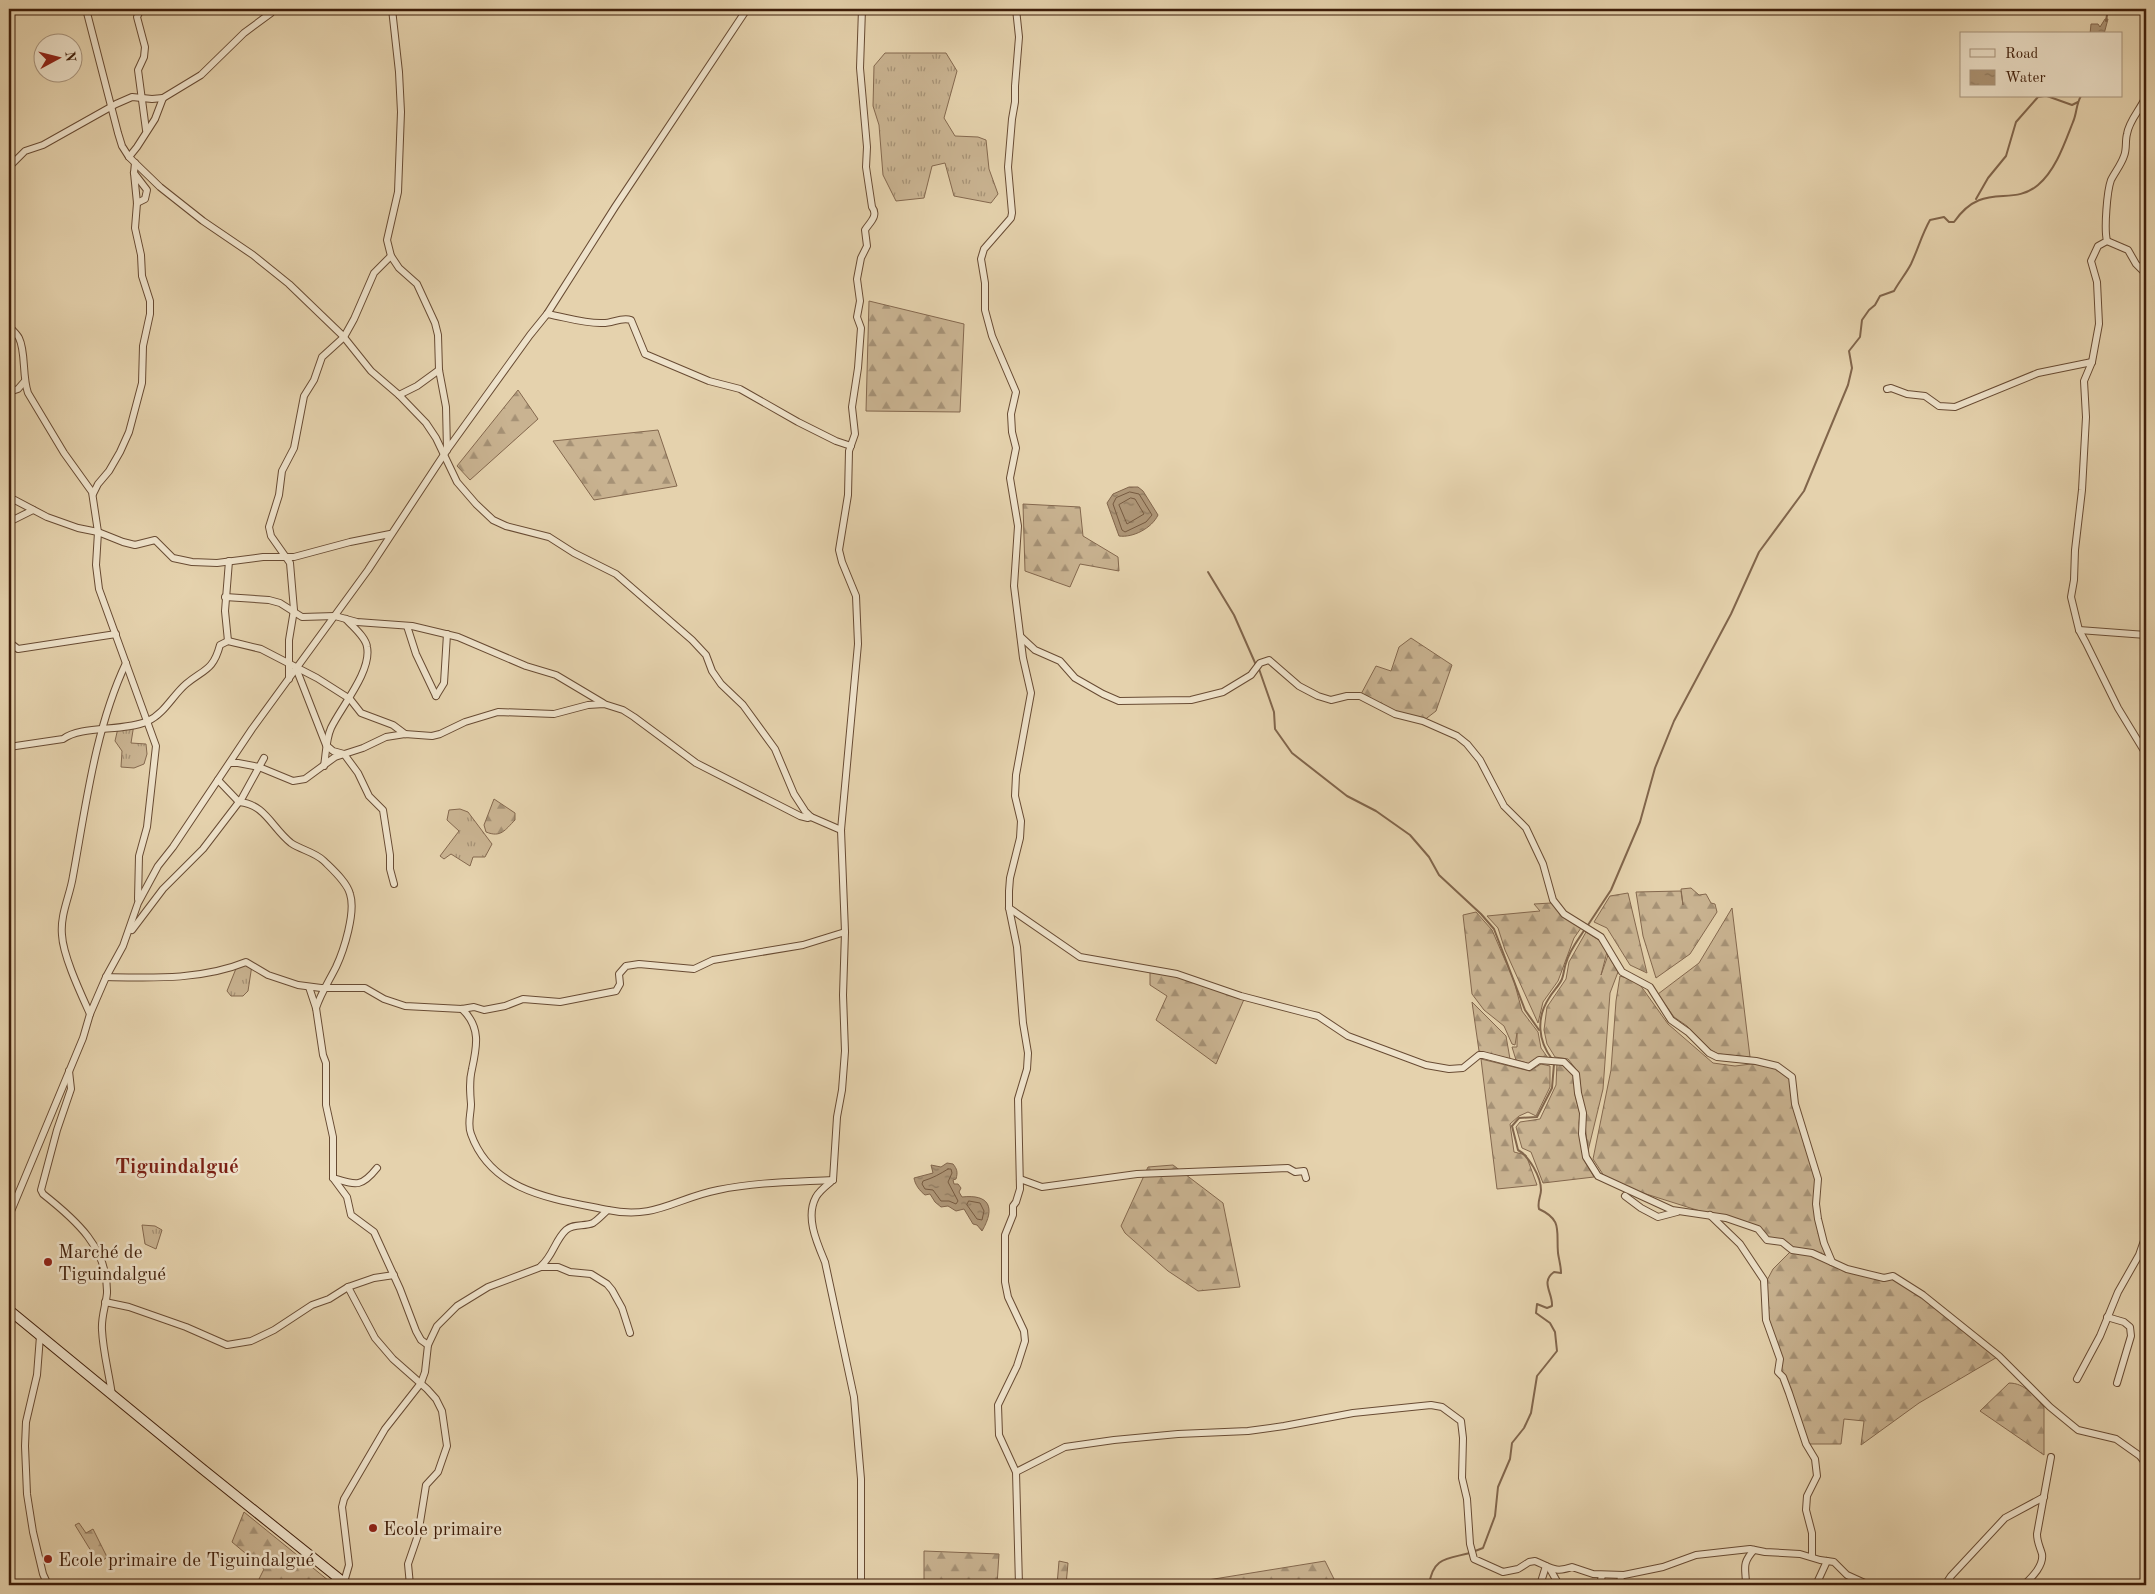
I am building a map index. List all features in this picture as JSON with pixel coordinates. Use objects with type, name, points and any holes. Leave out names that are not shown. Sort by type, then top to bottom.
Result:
[{"type":"street","points":[[86,9],[122,146],[135,163],[160,187],[203,221],[253,255],[289,284],[344,337],[372,371],[426,423],[445,453],[457,482],[493,520],[506,526],[549,538],[616,574],[692,640],[706,655],[712,671],[721,684],[743,705],[770,741],[794,794],[811,817]]},
{"type":"street","points":[[141,9],[137,18],[145,47],[144,57],[138,70],[146,130]]},
{"type":"street","points":[[9,167],[25,151],[43,145],[132,97],[163,98],[201,74],[244,33],[272,13],[273,9]]},
{"type":"street","points":[[392,9],[401,112],[398,192],[387,240],[391,256],[404,274],[417,284],[435,322],[438,335],[439,370],[446,407],[445,453]]},
{"type":"street","points":[[9,1216],[69,1071],[90,1014],[127,937],[138,902],[158,866],[289,679],[293,666],[334,616],[368,570],[445,453],[547,314],[615,207],[747,9]]},
{"type":"street","points":[[861,1585],[861,1479],[854,1397],[825,1262],[816,1242],[813,1224],[813,1204],[816,1195],[832,1180],[845,1051],[843,995],[845,932],[841,830],[858,659],[856,596],[839,550],[848,495],[848,458],[855,434],[852,406],[858,368],[861,328],[857,317],[860,301],[857,277],[861,258],[867,246],[865,230],[875,213],[872,207],[866,167],[860,68],[862,9]]},
{"type":"street","points":[[1016,9],[1020,37],[1015,86],[1016,102],[1012,119],[1008,167],[1012,213],[1011,218],[984,249],[981,259],[985,283],[985,310],[995,342],[1016,392],[1012,414],[1012,432],[1016,448],[1010,478],[1018,526],[1014,586],[1023,658],[1031,693],[1016,775],[1016,796],[1021,821],[1020,838],[1010,878],[1009,908],[1017,947],[1023,1023],[1028,1052],[1027,1069],[1018,1099],[1020,1179],[1016,1202],[1013,1206],[1013,1215],[1005,1235],[1005,1282],[1008,1297],[1024,1331],[1025,1341],[1017,1366],[998,1405],[1000,1435],[1016,1472],[1019,1585]]},
{"type":"street","points":[[2146,96],[2141,109],[2130,124],[2126,134],[2127,143],[2124,157],[2110,184],[2104,232],[2107,241],[2128,250],[2136,264],[2146,274]]},
{"type":"street","points":[[129,156],[138,147],[146,130],[156,116],[163,98]]},
{"type":"street","points":[[93,494],[98,484],[109,472],[120,452],[128,432],[142,383],[143,346],[150,314],[150,301],[142,276],[141,254],[135,228],[137,203],[135,163]]},
{"type":"street","points":[[134,173],[148,190],[145,199],[137,203]]},
{"type":"street","points":[[2107,241],[2098,246],[2091,261],[2097,282],[2099,324],[2092,362],[2084,381],[2086,417],[2074,580],[2071,596],[2079,630],[2118,708],[2146,754]]},
{"type":"street","points":[[391,256],[374,273],[344,337],[322,357],[314,380],[304,396],[294,448],[282,470],[279,495],[269,528],[271,536],[290,563],[294,610],[289,640],[293,666],[326,745],[333,751],[344,754],[358,773],[369,796],[383,810],[390,855],[390,869],[394,884]]},
{"type":"street","points":[[547,314],[591,322],[605,323],[621,319],[631,320],[645,354],[709,381],[740,389],[798,422],[836,441],[851,446]]},
{"type":"street","points":[[9,326],[21,344],[24,382],[28,393],[64,453],[93,494],[98,532],[96,576],[156,746],[146,827],[138,856],[138,902]]},
{"type":"street","points":[[1887,389],[1891,388],[1907,394],[1925,396],[1939,406],[1955,407],[2038,373],[2092,362]]},
{"type":"street","points":[[399,395],[417,386],[439,370]]},
{"type":"street","points":[[9,392],[18,390],[24,382]]},
{"type":"street","points":[[9,497],[33,510],[78,528],[98,532],[134,545],[155,540],[173,558],[192,562],[229,561],[263,557],[294,557],[350,542],[390,534]]},
{"type":"street","points":[[9,522],[33,510]]},
{"type":"street","points":[[228,641],[225,598],[229,561]]},
{"type":"street","points":[[225,598],[269,600],[294,610],[302,616],[334,616],[407,626],[458,637],[526,666],[556,675],[604,704],[628,713],[696,763],[800,816],[811,817],[841,830]]},
{"type":"street","points":[[324,766],[326,745],[331,728],[350,699],[368,653],[367,645],[346,619]]},
{"type":"street","points":[[407,626],[416,654],[436,696],[444,683],[447,634]]},
{"type":"street","points":[[2079,630],[2146,635]]},
{"type":"street","points":[[9,642],[18,649],[116,634]]},
{"type":"street","points":[[1021,636],[1035,650],[1060,661],[1075,678],[1119,701],[1191,700],[1223,692],[1251,675],[1265,660],[1269,660],[1299,686],[1318,696],[1331,700],[1347,696],[1360,696],[1395,714],[1422,721],[1457,736],[1467,744],[1480,760],[1504,806],[1530,835],[1543,864],[1553,900],[1564,914],[1601,937],[1622,972],[1650,986],[1671,1020],[1688,1032],[1709,1053],[1717,1057],[1756,1061],[1776,1066],[1792,1077],[1795,1104],[1818,1179],[1816,1204],[1818,1219],[1824,1243],[1832,1262]]},
{"type":"street","points":[[9,748],[63,739],[70,733],[103,730],[148,721],[162,711],[185,685],[212,666],[220,645],[228,641],[261,649],[318,678],[350,699],[361,712],[392,725],[405,734]]},
{"type":"street","points":[[90,1014],[64,950],[63,912],[72,882],[94,763],[113,693],[126,663]]},
{"type":"street","points":[[230,763],[259,768],[293,782],[305,779],[335,757],[386,737],[405,734],[419,736],[440,734],[465,722],[498,712],[554,714],[588,705],[604,704]]},
{"type":"street","points":[[127,937],[163,889],[203,849],[239,802],[264,758]]},
{"type":"street","points":[[218,780],[239,802],[256,806],[272,820],[284,837],[293,844],[322,860],[348,888],[351,895],[346,937],[336,967],[324,988],[316,1008]]},
{"type":"street","points":[[1009,908],[1080,957],[1177,974],[1241,996],[1318,1016],[1348,1036],[1426,1065],[1449,1069],[1463,1068],[1476,1057],[1483,1055],[1529,1067],[1539,1060],[1564,1062],[1576,1074],[1583,1113],[1582,1134],[1586,1157],[1594,1172],[1608,1182],[1672,1210],[1726,1218],[1758,1229],[1767,1240],[1782,1242],[1792,1250],[1812,1253],[1847,1270],[1884,1278],[1893,1276],[1923,1295],[2005,1362],[2050,1407],[2078,1430],[2116,1439],[2140,1456],[2146,1464]]},
{"type":"street","points":[[106,978],[174,978],[229,969],[246,962],[268,974],[309,987],[362,987],[384,999],[405,1006],[462,1009],[474,1007],[482,1010],[523,999],[560,1002],[616,991],[620,984],[619,974],[626,966],[639,964],[694,969],[713,960],[802,945],[845,932]]},
{"type":"street","points":[[309,987],[316,1008],[323,1055],[326,1063],[326,1105],[333,1137],[333,1178],[347,1197],[351,1215],[374,1232],[416,1331],[421,1340],[428,1345]]},
{"type":"street","points":[[462,1009],[474,1023],[476,1044],[470,1086],[469,1125],[471,1134],[488,1165],[506,1180],[551,1198],[626,1214],[652,1212],[718,1190],[762,1184],[832,1180]]},
{"type":"street","points":[[69,1071],[71,1089],[57,1130],[41,1190],[43,1194],[81,1225],[105,1270],[107,1293],[102,1332],[112,1394]]},
{"type":"street","points":[[333,1178],[353,1184],[363,1182],[377,1168]]},
{"type":"street","points":[[1020,1179],[1042,1187],[1137,1174],[1288,1168],[1295,1172],[1304,1171],[1306,1178]]},
{"type":"street","points":[[1625,1196],[1641,1208],[1658,1217],[1678,1211]]},
{"type":"street","points":[[541,1267],[548,1261],[556,1244],[566,1230],[576,1225],[592,1224],[608,1210]]},
{"type":"street","points":[[1710,1215],[1740,1244],[1764,1280],[1766,1320],[1780,1359],[1778,1372],[1783,1377],[1806,1444],[1815,1459],[1817,1476],[1807,1496],[1806,1510],[1812,1533],[1812,1557]]},
{"type":"street","points":[[2077,1379],[2100,1336],[2118,1292],[2139,1255],[2146,1235]]},
{"type":"street","points":[[346,1584],[349,1565],[342,1513],[344,1499],[384,1429],[421,1383],[425,1372],[428,1345],[437,1326],[457,1306],[494,1284],[541,1267],[558,1267],[570,1272],[591,1274],[607,1284],[622,1308],[630,1333]]},
{"type":"street","points":[[105,1302],[129,1308],[186,1328],[227,1345],[251,1341],[274,1330],[312,1305],[329,1299],[348,1287],[374,1278],[394,1276]]},
{"type":"street","points":[[348,1287],[375,1338],[393,1359],[436,1399],[442,1412],[447,1446],[438,1472],[426,1485],[418,1535],[408,1564],[410,1585]]},
{"type":"street","points":[[9,1310],[346,1584]]},
{"type":"street","points":[[2107,1317],[2124,1322],[2130,1327],[2131,1336],[2117,1383]]},
{"type":"street","points":[[40,1336],[37,1375],[26,1422],[24,1446],[27,1494],[33,1532],[42,1574],[48,1585]]},
{"type":"street","points":[[1016,1472],[1065,1447],[1147,1436],[1248,1431],[1353,1413],[1435,1405],[1455,1416],[1462,1425],[1462,1478],[1467,1499],[1470,1544],[1474,1559],[1502,1572],[1521,1568],[1533,1561],[1558,1571],[1572,1567],[1602,1575],[1621,1575],[1663,1567],[1696,1555],[1734,1550],[1754,1550],[1789,1553],[1834,1562],[1848,1575],[1869,1585]]},
{"type":"street","points":[[2024,1585],[2035,1574],[2042,1561],[2042,1553],[2037,1544],[2037,1534],[2052,1457]]},
{"type":"street","points":[[1945,1585],[2005,1518],[2044,1497]]},
{"type":"street","points":[[1746,1585],[1746,1558],[1754,1550]]},
{"type":"street","points":[[1816,1585],[1827,1561]]},
{"type":"street","points":[[1540,1585],[1548,1567]]},
{"type":"street","points":[[1548,1567],[1559,1585]]},
{"type":"street","points":[[1600,1585],[1602,1575]]},
{"type":"street","points":[[1620,1585],[1621,1575]]},
{"type":"green space","points":[[885,53],[946,53],[957,71],[944,118],[955,136],[978,137],[986,140],[989,169],[998,194],[991,203],[954,196],[945,163],[932,166],[924,198],[896,201],[883,175],[879,125],[873,106],[874,66]]},
{"type":"green space","points":[[869,301],[964,324],[960,412],[866,411]]},
{"type":"green space","points":[[518,390],[538,419],[470,480],[457,466]]},
{"type":"green space","points":[[658,430],[677,486],[594,500],[553,441]]},
{"type":"green space","points":[[1023,504],[1080,507],[1083,536],[1118,557],[1119,571],[1080,564],[1070,587],[1025,571]]},
{"type":"green space","points":[[1411,638],[1452,665],[1436,711],[1423,721],[1395,714],[1360,696],[1376,666],[1391,671],[1399,647]]},
{"type":"green space","points":[[134,724],[131,743],[146,744],[147,754],[144,764],[134,768],[121,767],[122,751],[115,741],[118,728]]},
{"type":"green space","points":[[494,799],[515,813],[515,820],[502,832],[491,834],[486,832],[484,825]]},
{"type":"green space","points":[[460,809],[468,812],[492,844],[485,857],[473,857],[470,866],[451,854],[444,859],[440,856],[459,831],[447,820],[449,810]]},
{"type":"green space","points":[[1691,888],[1699,895],[1706,894],[1711,903],[1715,904],[1717,912],[1690,954],[1656,978],[1643,936],[1636,892],[1681,891],[1683,905],[1681,889]]},
{"type":"green space","points":[[1628,893],[1647,973],[1630,965],[1607,928],[1594,922],[1610,896]]},
{"type":"green space","points":[[1551,903],[1581,928],[1574,938],[1558,981],[1543,1002],[1538,1023],[1505,950],[1498,928],[1487,916],[1540,911],[1534,904]]},
{"type":"green space","points":[[1732,908],[1750,1057],[1718,1054],[1711,1050],[1687,1026],[1674,1017],[1658,994],[1699,963]]},
{"type":"green space","points":[[1476,912],[1492,930],[1514,981],[1522,1011],[1538,1032],[1541,1048],[1548,1058],[1530,1064],[1516,1060],[1512,1047],[1517,1047],[1517,1033],[1515,1045],[1512,1044],[1504,1026],[1484,1010],[1472,994],[1463,915]]},
{"type":"green space","points":[[1586,932],[1599,940],[1607,952],[1601,975],[1608,955],[1618,972],[1610,993],[1603,1089],[1588,1151],[1579,1073],[1568,1059],[1555,1057],[1547,1044],[1544,1030],[1547,1007],[1566,979],[1569,962]]},
{"type":"green space","points":[[252,965],[248,991],[243,996],[231,996],[227,991],[237,966]]},
{"type":"green space","points":[[1150,970],[1177,974],[1245,997],[1216,1064],[1156,1020],[1167,996],[1150,985]]},
{"type":"green space","points":[[1620,976],[1638,982],[1668,1024],[1713,1063],[1735,1066],[1751,1064],[1777,1066],[1792,1077],[1795,1104],[1818,1179],[1817,1210],[1832,1262],[1884,1278],[1893,1276],[1999,1356],[1919,1403],[1861,1445],[1864,1421],[1844,1419],[1841,1444],[1806,1444],[1778,1372],[1780,1359],[1770,1333],[1765,1284],[1773,1269],[1792,1250],[1782,1242],[1767,1240],[1757,1229],[1608,1182],[1593,1159],[1611,1070],[1616,1001]]},
{"type":"green space","points":[[1472,1002],[1506,1036],[1510,1059],[1479,1051]]},
{"type":"green space","points":[[1481,1059],[1530,1071],[1541,1064],[1550,1066],[1550,1087],[1536,1116],[1528,1112],[1519,1116],[1510,1124],[1514,1152],[1526,1155],[1537,1185],[1497,1189]]},
{"type":"green space","points":[[1557,1063],[1566,1067],[1574,1076],[1575,1095],[1580,1114],[1579,1123],[1583,1158],[1594,1177],[1543,1183],[1531,1152],[1522,1148],[1516,1127],[1520,1122],[1540,1119],[1556,1085]]},
{"type":"green space","points":[[1173,1165],[1223,1203],[1240,1287],[1198,1291],[1168,1271],[1125,1233],[1121,1226],[1148,1167]]},
{"type":"green space","points":[[142,1225],[155,1226],[162,1230],[156,1249],[145,1244]]},
{"type":"green space","points":[[2009,1383],[2020,1385],[2044,1407],[2044,1455],[1980,1411]]},
{"type":"green space","points":[[244,1512],[334,1585],[256,1585],[264,1569],[232,1542]]},
{"type":"green space","points":[[79,1523],[86,1533],[93,1529],[107,1557],[99,1564],[75,1525]]},
{"type":"green space","points":[[924,1551],[999,1554],[997,1585],[924,1585]]},
{"type":"green space","points":[[1059,1561],[1068,1563],[1066,1585],[1057,1585]]},
{"type":"green space","points":[[1325,1561],[1337,1585],[1177,1585]]},
{"type":"water","points":[[2105,19],[2108,19],[2105,32],[2090,32],[2091,24],[2098,24],[2100,27]]},
{"type":"water","points":[[1129,487],[1138,487],[1143,491],[1158,515],[1142,531],[1136,534],[1119,536],[1107,503],[1113,494]]},
{"type":"water","points":[[947,1163],[953,1164],[956,1169],[956,1179],[953,1180],[954,1184],[958,1184],[961,1188],[959,1192],[962,1197],[978,1198],[984,1200],[987,1204],[989,1215],[982,1231],[977,1225],[973,1224],[964,1209],[956,1211],[948,1206],[941,1207],[930,1194],[925,1195],[917,1185],[914,1178],[933,1173],[931,1165],[941,1167]]},
{"type":"waterway","points":[[2106,21],[2108,9]]},
{"type":"waterway","points":[[1976,199],[1988,178],[2006,156],[2016,122],[2037,98]]},
{"type":"waterway","points":[[2053,98],[2072,105],[2078,102]]},
{"type":"waterway","points":[[1588,925],[1611,890],[1640,822],[1655,768],[1674,721],[1731,614],[1759,552],[1804,491],[1848,385],[1852,368],[1849,351],[1860,337],[1862,320],[1880,296],[1894,291],[1911,264],[1930,220],[1944,217],[1949,222],[1954,222],[1965,209],[1976,202],[1997,196],[2018,195],[2038,185],[2044,179],[2055,164],[2063,147],[2080,98]]},
{"type":"waterway","points":[[1208,572],[1234,615],[1256,665]]},
{"type":"waterway","points":[[1259,669],[1274,712],[1275,729],[1292,753],[1347,796],[1376,811],[1410,835],[1429,857],[1439,875],[1481,914],[1494,929],[1525,1010],[1539,1030]]},
{"type":"waterway","points":[[1552,1059],[1541,1037],[1542,1013],[1549,998],[1562,979],[1569,954],[1585,929]]},
{"type":"waterway","points":[[1475,1551],[1483,1548],[1495,1516],[1498,1487],[1510,1459],[1512,1443],[1524,1428],[1531,1413],[1537,1376],[1557,1351],[1555,1332],[1550,1323],[1536,1313],[1537,1304],[1547,1308],[1552,1306],[1547,1284],[1548,1280],[1554,1272],[1561,1273],[1557,1227],[1552,1217],[1539,1209],[1538,1204],[1541,1190],[1539,1179],[1530,1162],[1518,1150],[1512,1126],[1519,1118],[1537,1117],[1552,1088],[1554,1064]]},
{"type":"waterway","points":[[1429,1585],[1431,1576],[1438,1564],[1448,1558],[1470,1553]]},
{"type":"place","name":"Marché de Tiguindalgué","points":[[48,1262]]},
{"type":"place","name":"Ecole primaire","points":[[373,1528]]},
{"type":"place","name":"Ecole primaire de Tiguindalgué","points":[[48,1559]]},
{"type":"district","name":"Tiguindalgué","points":[[177,1166]]}]
